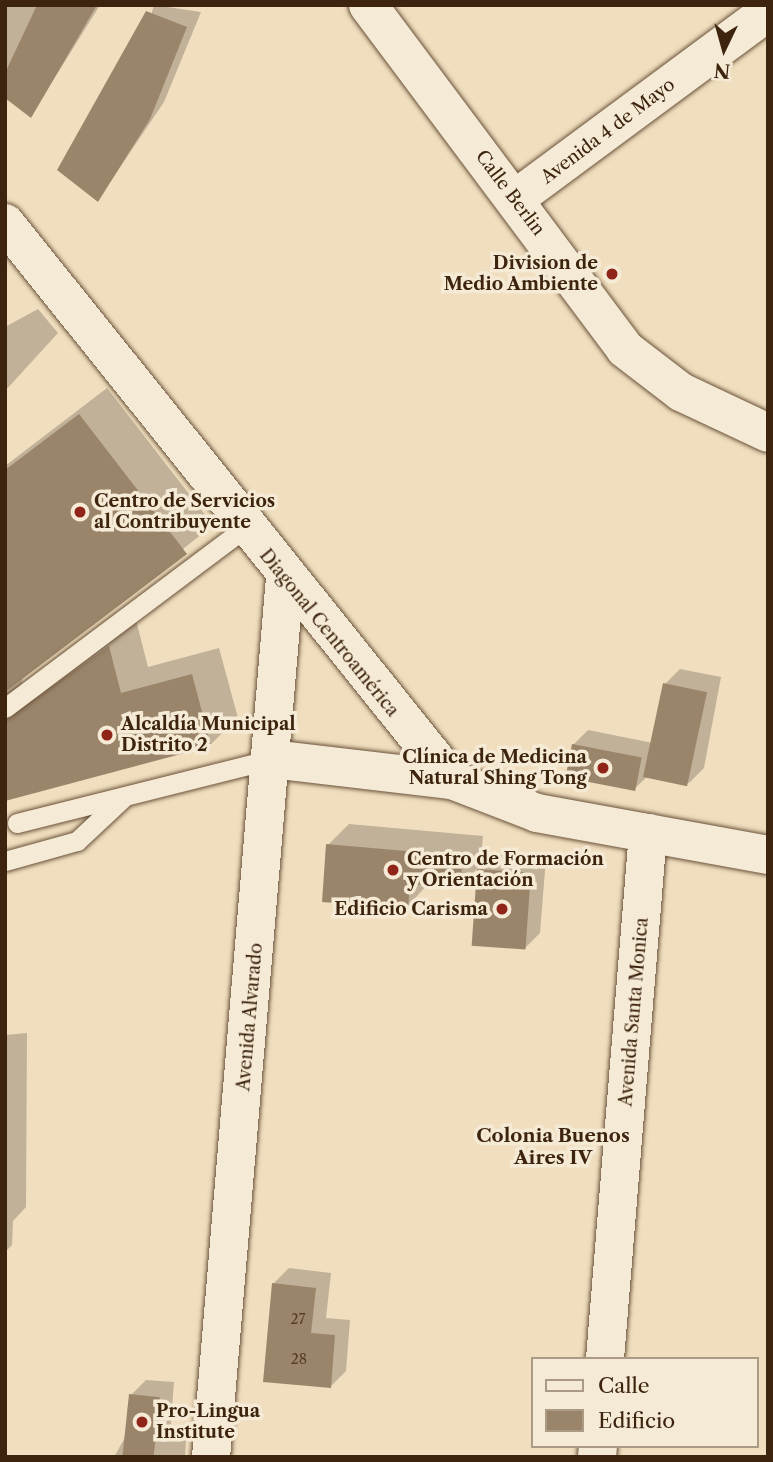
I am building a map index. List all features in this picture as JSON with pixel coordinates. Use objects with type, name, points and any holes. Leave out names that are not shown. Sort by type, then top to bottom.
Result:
[{"type":"street","name":"Calle Berlin","points":[[368,5],[625,349],[681,392],[768,433]]},
{"type":"street","name":"Avenida 4 de Mayo","points":[[515,200],[768,12]]},
{"type":"street","name":"Diagonal Centroamérica","points":[[6,227],[245,528],[452,780],[505,805],[768,855]]},
{"type":"street","name":"Avenida Alvarado","points":[[211,1457],[272,760],[285,577]]},
{"type":"street","points":[[272,760],[452,780]]},
{"type":"street","name":"Avenida Santa Monica","points":[[605,1357],[648,833]]},
{"type":"lane","points":[[5,708],[245,528]]},
{"type":"lane","points":[[17,823],[272,760]]},
{"type":"lane","points":[[5,861],[77,841],[125,796]]},
{"type":"building","points":[[37,5],[97,5],[31,118],[5,98],[5,73]]},
{"type":"building","points":[[146,11],[187,27],[150,119],[98,202],[57,170]]},
{"type":"building","name":"Centro de Servicios al Contribuyente","points":[[79,414],[187,554],[5,692],[5,470]]},
{"type":"building","name":"Alcaldía Municipal Distrito 2","points":[[109,646],[121,693],[192,674],[211,746],[5,801],[5,720]]},
{"type":"building","points":[[663,683],[707,692],[687,786],[643,777]]},
{"type":"building","name":"Clínica de Medicina Natural Shing Tong","points":[[572,744],[642,758],[635,791],[566,777]]},
{"type":"building","name":"Centro de Formación y Orientación","points":[[326,844],[463,856],[460,888],[410,884],[408,909],[322,902]]},
{"type":"building","name":"Edificio Carisma","points":[[477,869],[531,873],[525,950],[472,946]]},
{"type":"building","points":[[272,1283],[316,1288],[311,1333],[335,1335],[331,1388],[263,1382]]},
{"type":"building","name":"Pro-Lingua Institute","points":[[129,1394],[160,1397],[154,1457],[122,1457]]},
{"type":"place","name":"Division de Medio Ambiente","points":[[612,274]]},
{"type":"place","name":"Centro de Servicios al Contribuyente","points":[[80,512]]},
{"type":"place","name":"Alcaldía Municipal Distrito 2","points":[[107,735]]},
{"type":"place","name":"Clínica de Medicina Natural Shing Tong","points":[[603,768]]},
{"type":"place","name":"Centro de Formación y Orientación","points":[[393,870]]},
{"type":"place","name":"Edificio Carisma","points":[[502,909]]},
{"type":"place","name":"Pro-Lingua Institute","points":[[142,1422]]},
{"type":"district","name":"Colonia Buenos Aires IV","points":[[553,1147]]}]
